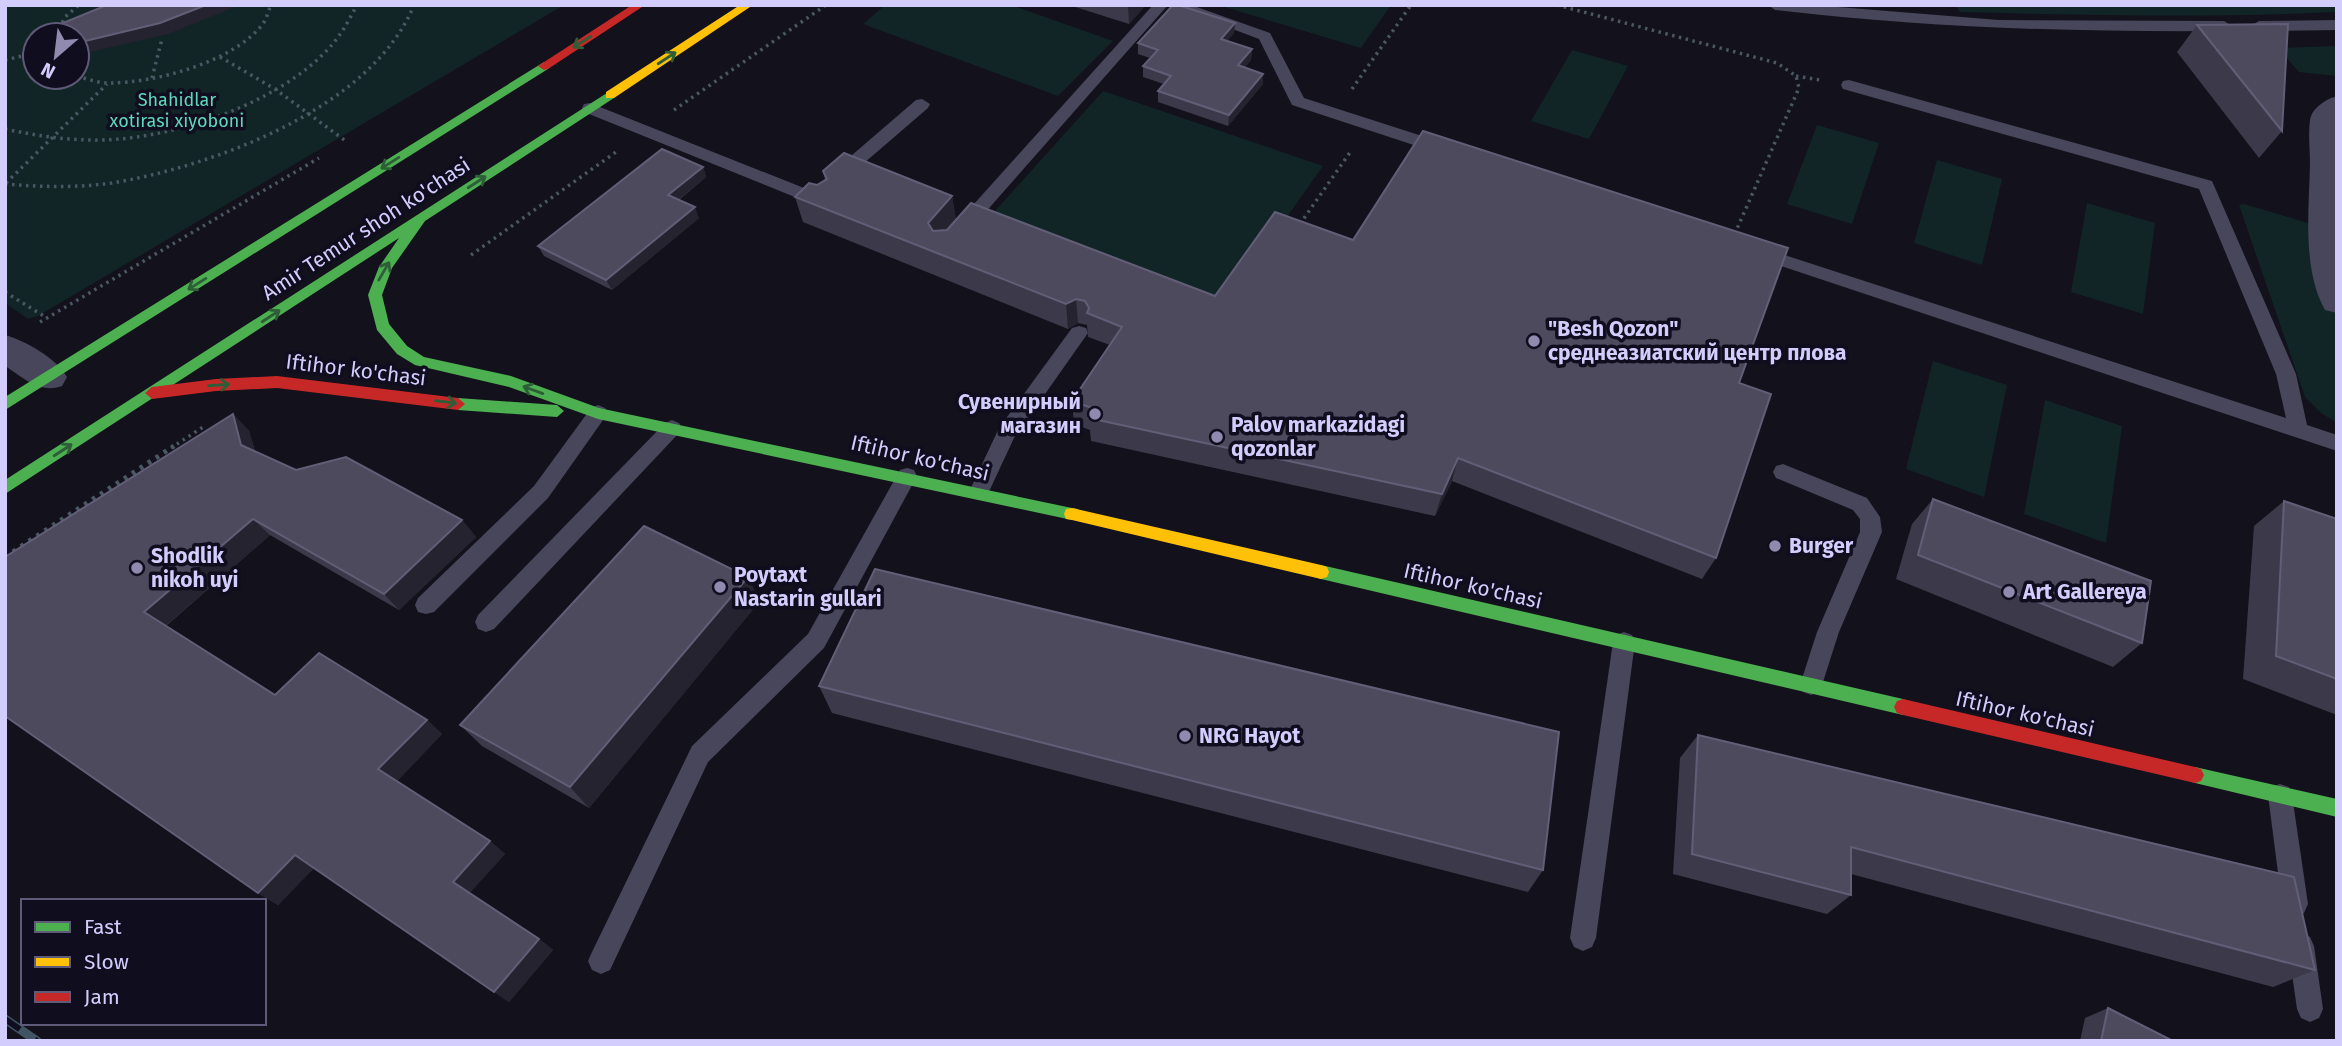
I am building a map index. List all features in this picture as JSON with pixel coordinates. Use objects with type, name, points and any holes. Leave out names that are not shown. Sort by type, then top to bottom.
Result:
[{"type":"main road","name":"Amir Temur shoh ko'chasi","points":[[5,404],[640,5]]},
{"type":"main road","name":"Amir Temur shoh ko'chasi","points":[[5,488],[748,5]]},
{"type":"main road","name":"Iftihor ko'chasi","points":[[420,219],[379,281],[376,305],[382,326],[389,336],[402,350],[420,361],[511,382],[598,413],[979,492],[2337,808]]},
{"type":"main road","name":"Iftihor ko'chasi","points":[[152,393],[216,385],[277,382],[494,408],[598,413]]},
{"type":"street","points":[[2337,106],[2325,118],[2328,270],[2333,295],[2337,301]]},
{"type":"street","points":[[5,348],[48,377]]},
{"type":"lane","points":[[953,238],[1161,5]]},
{"type":"lane","points":[[1176,5],[1265,36],[1298,101],[1460,154]]},
{"type":"lane","points":[[1775,5],[1895,18],[2006,25],[2337,25]]},
{"type":"lane","points":[[1849,85],[2206,185],[2286,374],[2298,430]]},
{"type":"lane","points":[[590,108],[818,200],[922,104]]},
{"type":"lane","points":[[1731,243],[2337,443]]},
{"type":"lane","points":[[979,492],[1006,435],[1079,333]]},
{"type":"lane","points":[[426,605],[541,492],[598,413]]},
{"type":"lane","points":[[486,622],[672,428]]},
{"type":"lane","points":[[1783,472],[1860,504],[1870,517],[1871,532],[1828,632],[1811,685]]},
{"type":"lane","points":[[601,961],[700,754],[816,641],[907,476]]},
{"type":"lane","points":[[1583,938],[1624,642]]},
{"type":"lane","points":[[2280,795],[2310,1009]]},
{"type":"path","points":[[63,21],[79,5]]},
{"type":"path","points":[[91,79],[108,83],[152,78],[220,57],[261,27],[271,5]]},
{"type":"path","points":[[5,129],[55,137],[120,139],[158,133],[236,108],[275,89],[306,69],[337,42],[357,5]]},
{"type":"path","points":[[5,184],[70,187],[116,181],[169,169],[262,138],[308,113],[358,80],[393,46],[414,5]]},
{"type":"path","points":[[1335,113],[1411,5]]},
{"type":"path","points":[[1557,5],[1777,63],[1796,76],[1798,88],[1731,243]]},
{"type":"path","points":[[152,78],[162,39]]},
{"type":"path","points":[[220,57],[275,89],[347,142],[335,149]]},
{"type":"path","points":[[5,184],[108,83]]},
{"type":"path","points":[[1298,226],[1369,124]]},
{"type":"path","points":[[34,326],[323,156]]},
{"type":"path","points":[[5,292],[47,318]]},
{"type":"path","points":[[5,557],[215,421]]},
{"type":"green space","name":"Shahidlar xotirasi xiyoboni","points":[[5,5],[564,5],[38,316],[28,319],[5,303]]},
{"type":"green space","points":[[885,5],[1011,5],[1113,41],[1058,96],[863,24]]},
{"type":"green space","points":[[1218,5],[1391,5],[1361,48]]},
{"type":"green space","points":[[1955,5],[2337,5],[2337,12],[2054,14],[1960,12]]},
{"type":"green space","points":[[2337,46],[2337,76],[2299,72],[2278,48]]},
{"type":"green space","points":[[1572,50],[1628,66],[1589,139],[1531,121]]},
{"type":"green space","points":[[1103,91],[1323,166],[1214,320],[979,229]]},
{"type":"green space","points":[[1817,125],[1879,143],[1852,224],[1787,204]]},
{"type":"green space","points":[[1937,160],[2002,179],[1982,265],[1914,243]]},
{"type":"green space","points":[[2087,203],[2155,223],[2143,314],[2071,292]]},
{"type":"green space","points":[[2244,204],[2318,226],[2337,309],[2337,423],[2321,413],[2305,397],[2239,205]]},
{"type":"green space","points":[[1933,361],[2007,385],[1984,497],[1906,469]]},
{"type":"green space","points":[[2045,400],[2122,426],[2106,543],[2024,514]]},
{"type":"building","points":[[107,5],[206,5],[160,23],[91,40],[91,21],[68,21]]},
{"type":"building","points":[[1173,5],[1235,23],[1221,39],[1252,49],[1238,65],[1263,74],[1229,115],[1158,91],[1171,76],[1143,66],[1158,50],[1138,43]]},
{"type":"building","points":[[2288,24],[2282,131],[2197,25]]},
{"type":"building","points":[[1423,131],[1788,248],[1739,383],[1771,394],[1716,558],[1458,458],[1442,494],[1089,418],[1095,409],[1072,401],[1122,327],[1087,313],[1089,308],[1085,301],[1076,299],[1066,304],[795,197],[809,183],[817,185],[827,179],[823,171],[844,153],[952,196],[928,223],[933,231],[947,230],[971,203],[1215,296],[1275,212],[1353,240]]},
{"type":"building","points":[[662,149],[703,167],[668,195],[695,207],[606,280],[538,246]]},
{"type":"building","points":[[233,414],[241,445],[296,470],[346,457],[462,520],[384,594],[253,519],[144,612],[275,695],[319,653],[427,720],[378,769],[490,841],[453,882],[539,939],[494,992],[295,855],[258,893],[5,716],[5,557]]},
{"type":"building","points":[[1933,499],[2151,581],[2142,643],[1918,555]]},
{"type":"building","points":[[2284,501],[2337,519],[2337,679],[2276,656]]},
{"type":"building","points":[[644,526],[748,577],[570,787],[460,725]]},
{"type":"building","name":"NRG Hayot","points":[[875,569],[1559,732],[1543,870],[819,686]]},
{"type":"building","points":[[1698,735],[2294,877],[2315,970],[1851,847],[1851,895],[1692,854]]},
{"type":"building","points":[[2108,1008],[2173,1041],[2101,1041]]},
{"type":"railway","points":[[5,1019],[37,1041]]},
{"type":"traffic: fast","points":[[5,404],[544,66]]},
{"type":"traffic: fast","points":[[5,488],[610,95]]},
{"type":"traffic: fast","points":[[420,219],[386,267],[375,295],[382,326],[402,350],[420,361],[511,382],[598,413],[1072,514]]},
{"type":"traffic: fast","points":[[458,404],[557,411]]},
{"type":"traffic: fast","points":[[1321,572],[1903,707]]},
{"type":"traffic: fast","points":[[2195,775],[2337,808]]},
{"type":"traffic: slow","points":[[610,95],[748,5]]},
{"type":"traffic: slow","points":[[1072,514],[1321,572]]},
{"type":"traffic: jam","points":[[544,66],[640,5]]},
{"type":"traffic: jam","points":[[152,393],[216,385],[277,382],[458,404]]},
{"type":"traffic: jam","points":[[1903,707],[2195,775]]},
{"type":"place","name":"\"Besh Qozon\" среднеазиатский центр плова","points":[[1534,341]]},
{"type":"place","name":"Сувенирный магазин","points":[[1095,414]]},
{"type":"place","name":"Palov markazidagi qozonlar","points":[[1217,437]]},
{"type":"place","name":"Burger","points":[[1775,546]]},
{"type":"place","name":"Shodlik nikoh uyi","points":[[137,568]]},
{"type":"place","name":"Poytaxt Nastarin gullari","points":[[720,587]]},
{"type":"place","name":"Art Gallereya","points":[[2009,592]]},
{"type":"place","name":"NRG Hayot","points":[[1185,736]]}]
